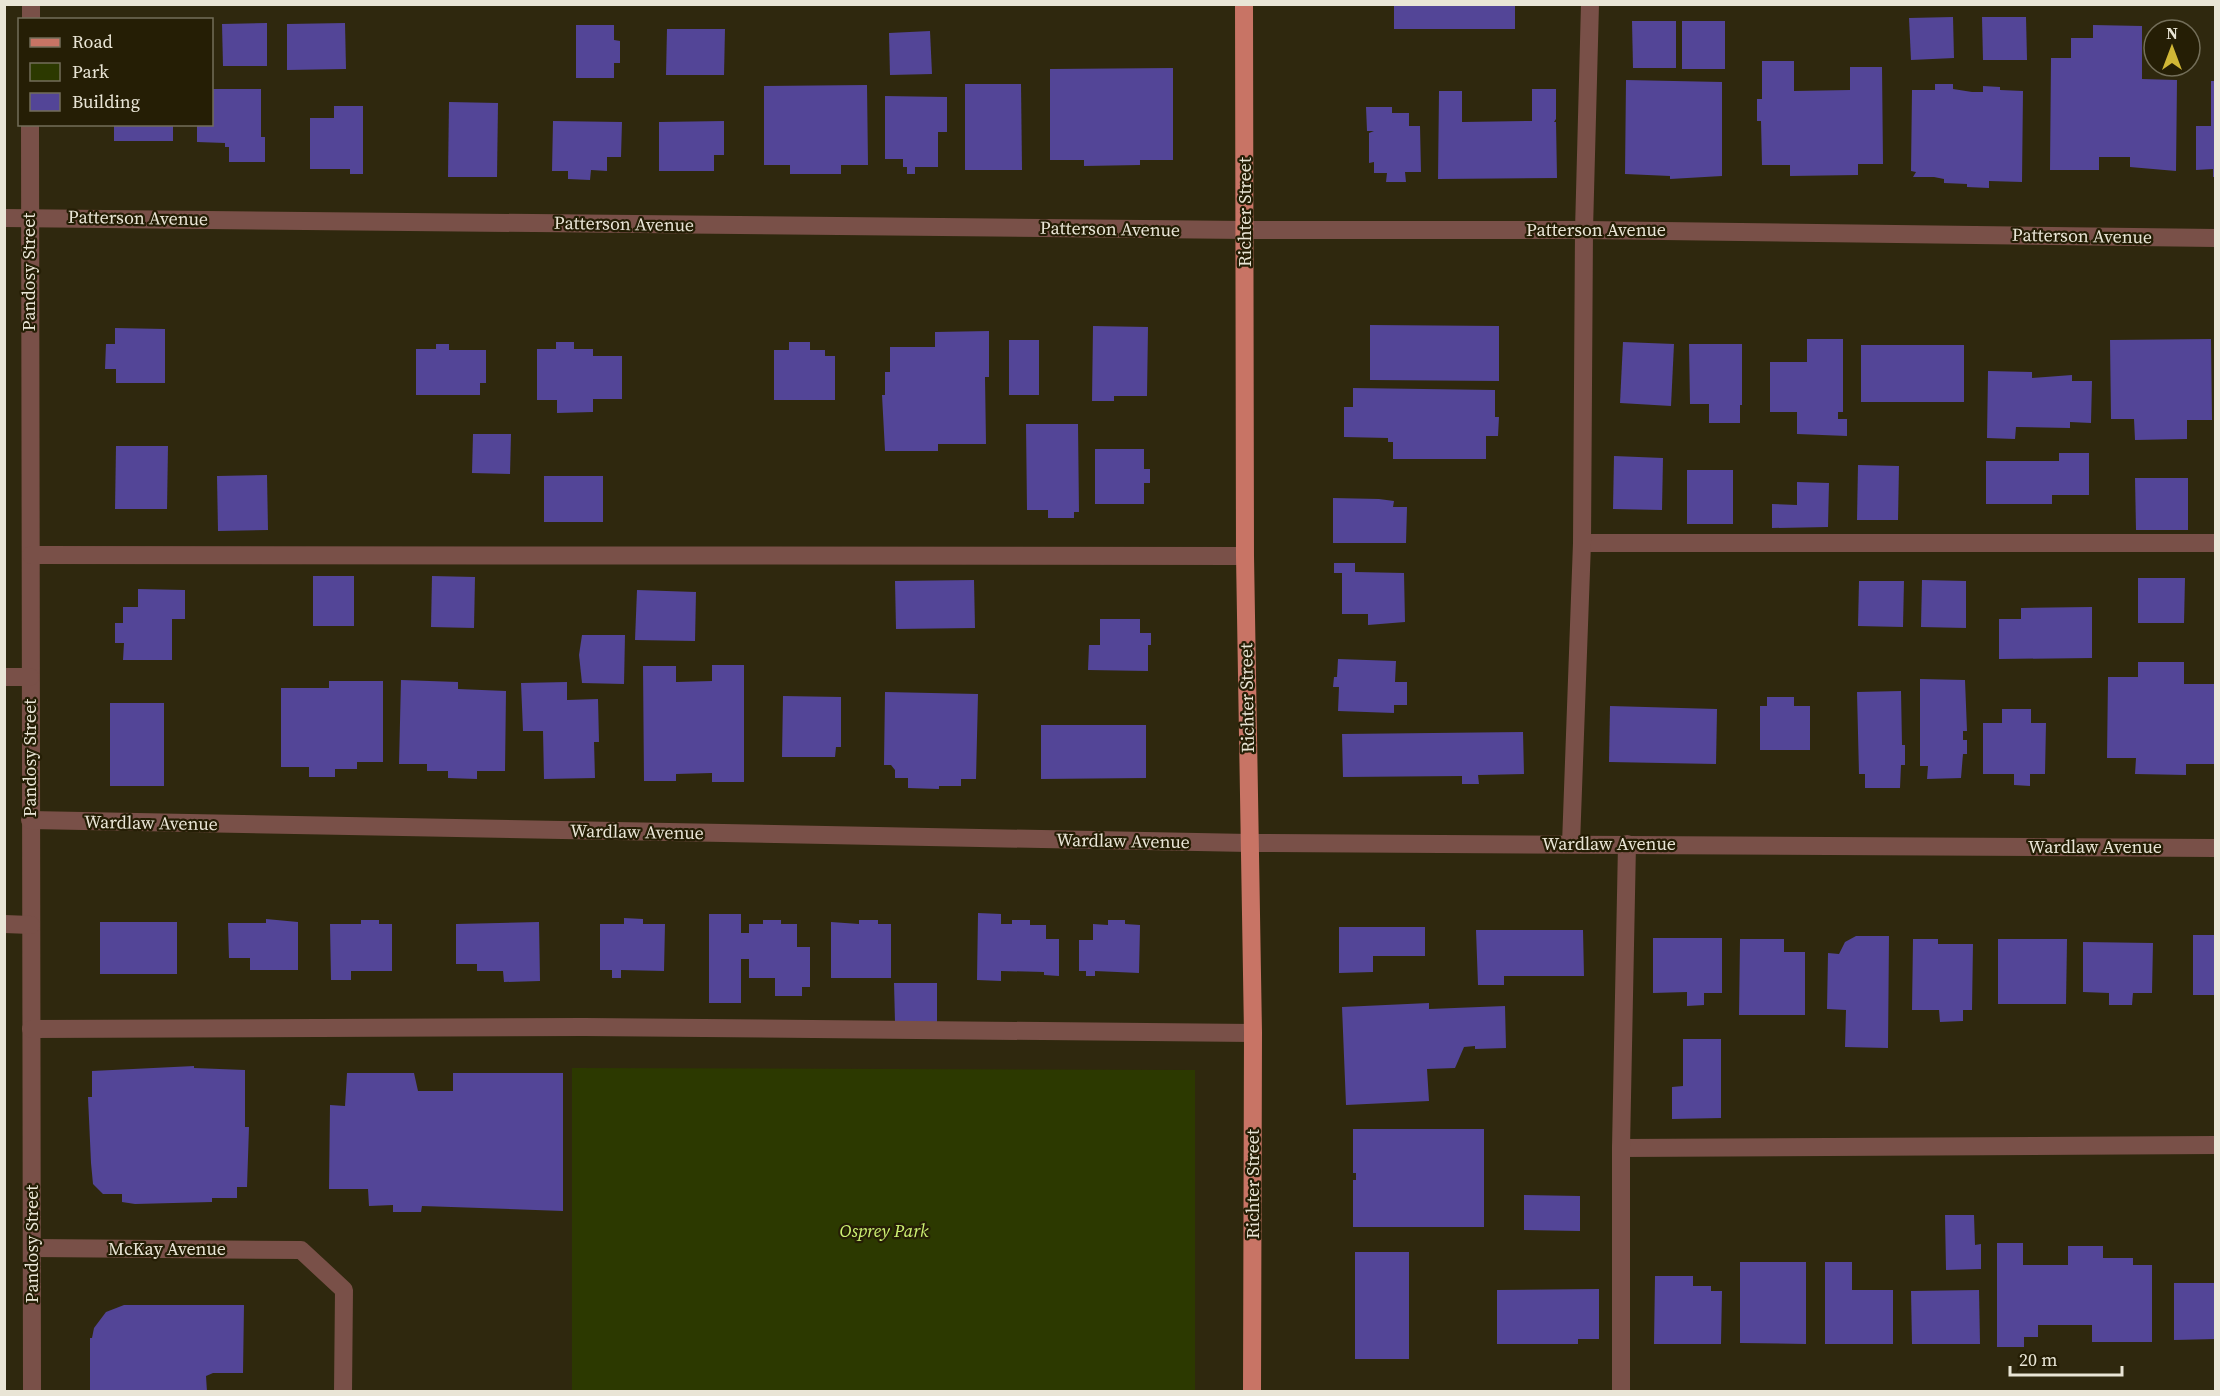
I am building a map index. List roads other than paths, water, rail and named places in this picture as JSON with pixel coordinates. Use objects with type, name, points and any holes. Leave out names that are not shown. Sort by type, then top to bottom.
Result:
[{"type":"main road","name":"Richter Street","points":[[1244,4],[1245,556],[1253,1033],[1252,1392]]},
{"type":"street","points":[[1571,844],[1582,543],[1584,230],[1590,4]]},
{"type":"street","name":"Pandosy Street","points":[[30,126],[32,1392]]},
{"type":"street","name":"Patterson Avenue","points":[[4,218],[1246,230],[1584,230],[2216,238]]},
{"type":"street","points":[[1582,543],[2216,543]]},
{"type":"street","points":[[31,555],[1245,556]]},
{"type":"street","points":[[4,677],[30,677]]},
{"type":"street","name":"Wardlaw Avenue","points":[[30,820],[1249,843],[2216,848]]},
{"type":"street","points":[[1621,1392],[1621,1148],[1627,844]]},
{"type":"street","points":[[4,924],[31,925]]},
{"type":"street","points":[[31,1029],[584,1027],[1253,1033]]},
{"type":"street","points":[[1621,1148],[2216,1145]]},
{"type":"street","name":"McKay Avenue","points":[[33,1248],[301,1250],[344,1290],[343,1392]]},
{"type":"park label","name":"Osprey Park","points":[[884,1231]]}]
